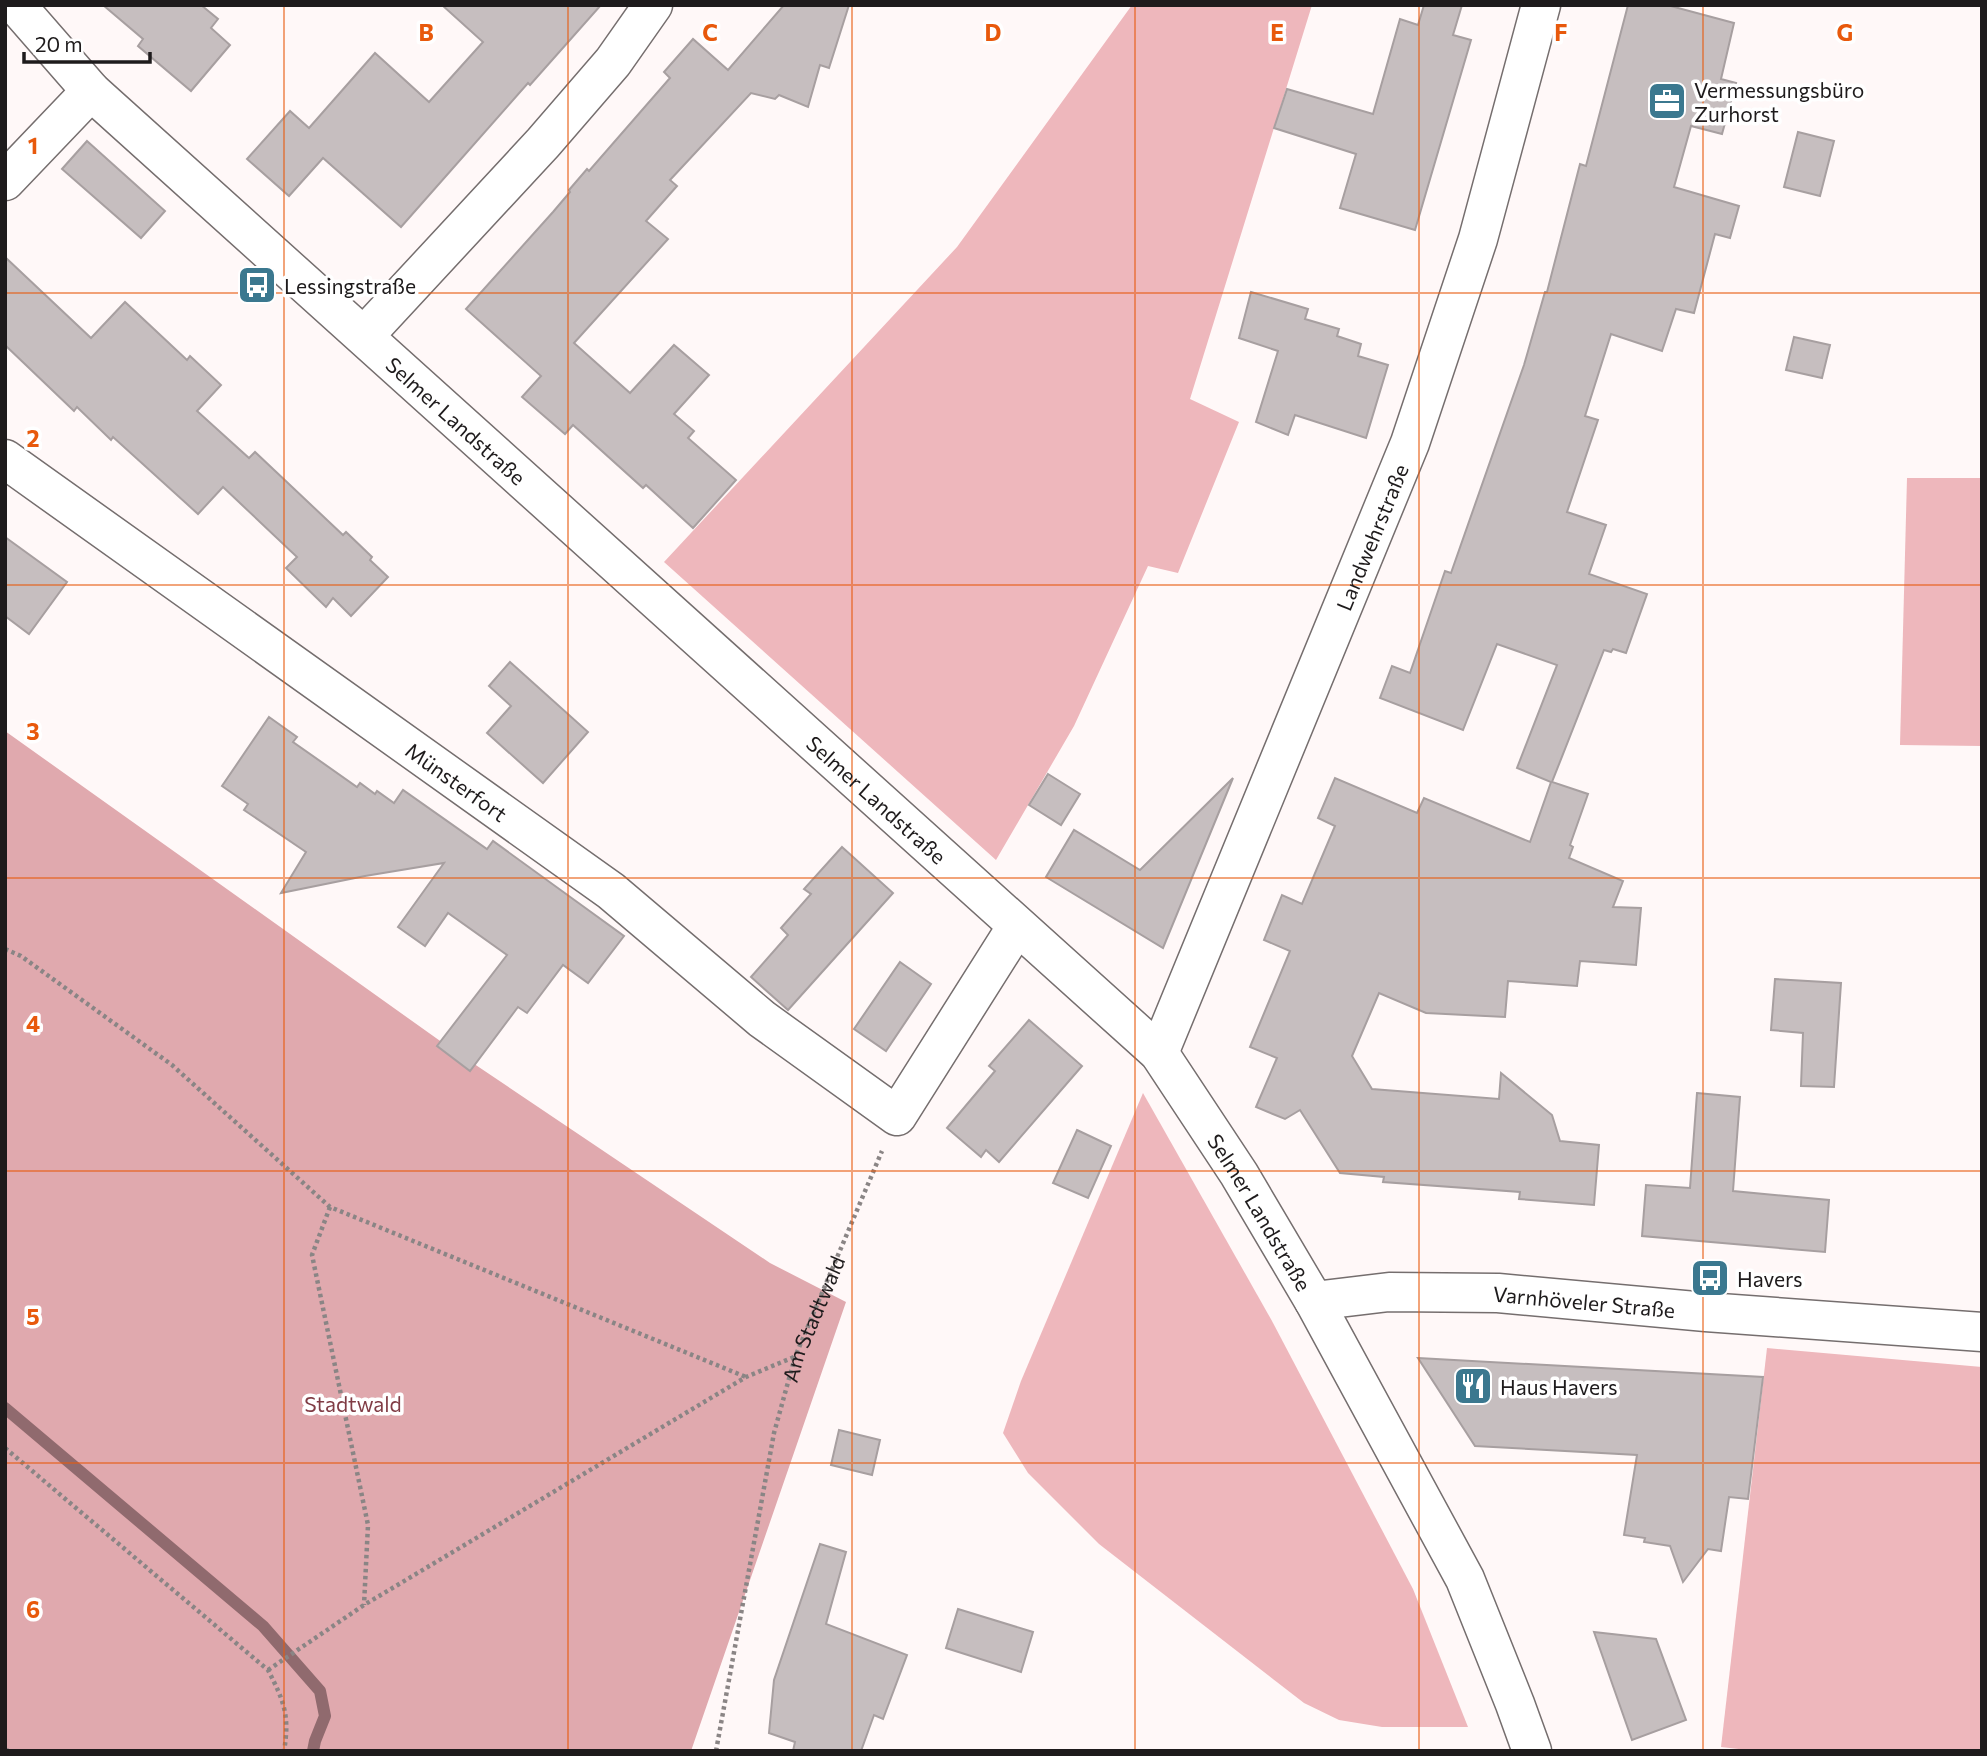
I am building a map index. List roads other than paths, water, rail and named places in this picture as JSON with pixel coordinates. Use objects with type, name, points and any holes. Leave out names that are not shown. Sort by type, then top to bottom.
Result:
[{"type":"street","name":"Selmer Landstraße","points":[[16,5],[92,91],[1159,1053],[1239,1174],[1314,1301],[1465,1579],[1532,1751]]},
{"type":"street","points":[[364,336],[613,62],[653,5]]},
{"type":"street","name":"Landwehrstraße","points":[[1159,1053],[1410,443],[1478,239],[1541,5]]},
{"type":"street","points":[[5,181],[92,91]]},
{"type":"street","name":"Münsterfort","points":[[5,459],[611,891],[762,1019],[897,1116],[1017,926]]},
{"type":"street","name":"Varnhöveler Straße","points":[[1314,1301],[1389,1292],[1498,1293],[1706,1312],[1982,1332]]},
{"type":"waterway","points":[[5,1408],[263,1626],[320,1691],[325,1716],[313,1751]]},
{"type":"place","name":"Vermessungsbüro Zurhorst","points":[[1667,101]]},
{"type":"place","name":"Lessingstraße","points":[[257,285]]},
{"type":"place","name":"Havers","points":[[1710,1278]]},
{"type":"place","name":"Haus Havers","points":[[1473,1386]]},
{"type":"park label","name":"Stadtwald","points":[[353,1403]]}]
